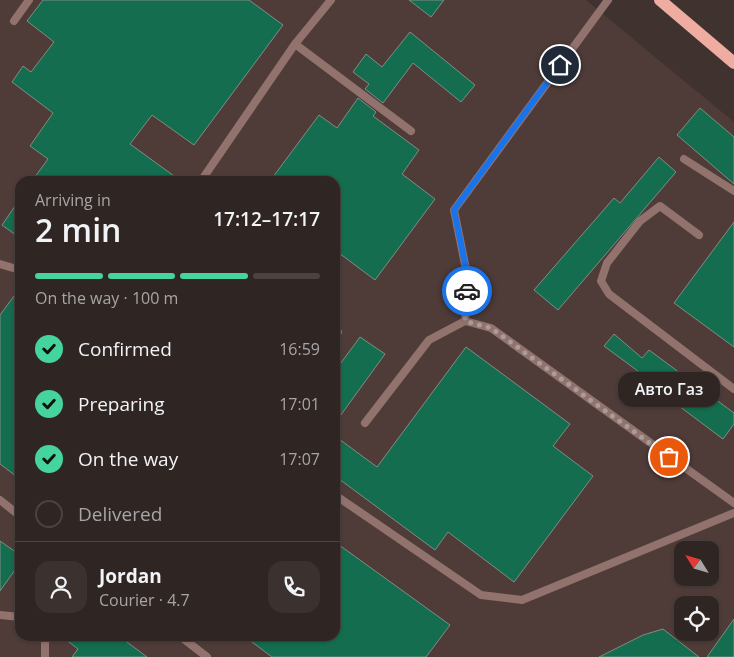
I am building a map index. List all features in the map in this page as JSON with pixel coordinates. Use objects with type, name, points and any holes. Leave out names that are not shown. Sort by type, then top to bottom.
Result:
[{"type":"main road","points":[[660,0],[734,64]]},
{"type":"lane","points":[[14,21],[29,0]]},
{"type":"lane","points":[[204,176],[295,44],[329,0]]},
{"type":"lane","points":[[465,321],[468,278],[454,210],[608,0]]},
{"type":"lane","points":[[295,44],[411,130]]},
{"type":"lane","points":[[684,159],[734,191]]},
{"type":"lane","points":[[699,235],[660,206],[640,221],[607,263],[601,281],[609,294],[734,389]]},
{"type":"lane","points":[[0,264],[15,268]]},
{"type":"lane","points":[[365,424],[429,340],[465,321],[491,328],[734,504]]},
{"type":"lane","points":[[340,498],[481,595],[522,600],[734,513]]},
{"type":"lane","points":[[0,500],[15,512]]},
{"type":"lane","points":[[0,615],[15,616]]},
{"type":"lane","points":[[45,641],[45,657]]},
{"type":"lane","points":[[186,641],[207,657]]},
{"type":"shaded area","points":[[0,0],[586,0],[734,122],[734,657],[0,657]]},
{"type":"building","points":[[43,0],[249,0],[283,25],[194,145],[152,115],[130,144],[174,176],[36,176],[48,159],[30,146],[53,113],[12,82],[23,66],[31,72],[54,42],[27,21]]},
{"type":"building","points":[[409,0],[444,0],[431,17]]},
{"type":"building","points":[[410,32],[475,85],[461,102],[413,63],[383,103],[365,89],[369,84],[353,72],[366,54],[382,67]]},
{"type":"building","points":[[358,98],[376,112],[373,116],[419,150],[402,174],[435,199],[375,280],[340,254],[340,176],[274,176],[319,115],[337,128]]},
{"type":"building","points":[[700,108],[734,137],[734,184],[677,135]]},
{"type":"building","points":[[659,157],[676,172],[558,310],[534,290],[614,198],[620,203]]},
{"type":"building","points":[[15,206],[15,234],[2,225]]},
{"type":"building","points":[[734,222],[734,347],[674,303]]},
{"type":"building","points":[[15,295],[15,475],[0,464],[0,315]]},
{"type":"building","points":[[614,334],[642,358],[649,350],[734,413],[734,424],[723,439],[671,400],[673,397],[604,346]]},
{"type":"building","points":[[360,337],[385,354],[340,416],[340,364]]},
{"type":"building","points":[[466,347],[570,424],[553,446],[593,476],[514,582],[448,532],[435,550],[340,480],[340,440],[377,467]]},
{"type":"building","points":[[0,541],[15,552],[15,570],[0,591]]},
{"type":"building","points":[[340,546],[450,625],[426,657],[272,657],[251,641],[340,641]]},
{"type":"building","points":[[734,619],[734,657],[707,657]]},
{"type":"building","points":[[663,629],[674,638],[674,641],[678,641],[699,657],[599,657],[643,635]]},
{"type":"building","points":[[68,641],[126,641],[147,657],[72,657],[78,649]]},
{"type":"way so far","points":[[467,291],[465,321],[491,328],[669,457]]},
{"type":"place","name":"Авто Газ","points":[[669,457]]},
{"type":"route","points":[[467,291],[468,278],[454,210],[560,65]]}]
